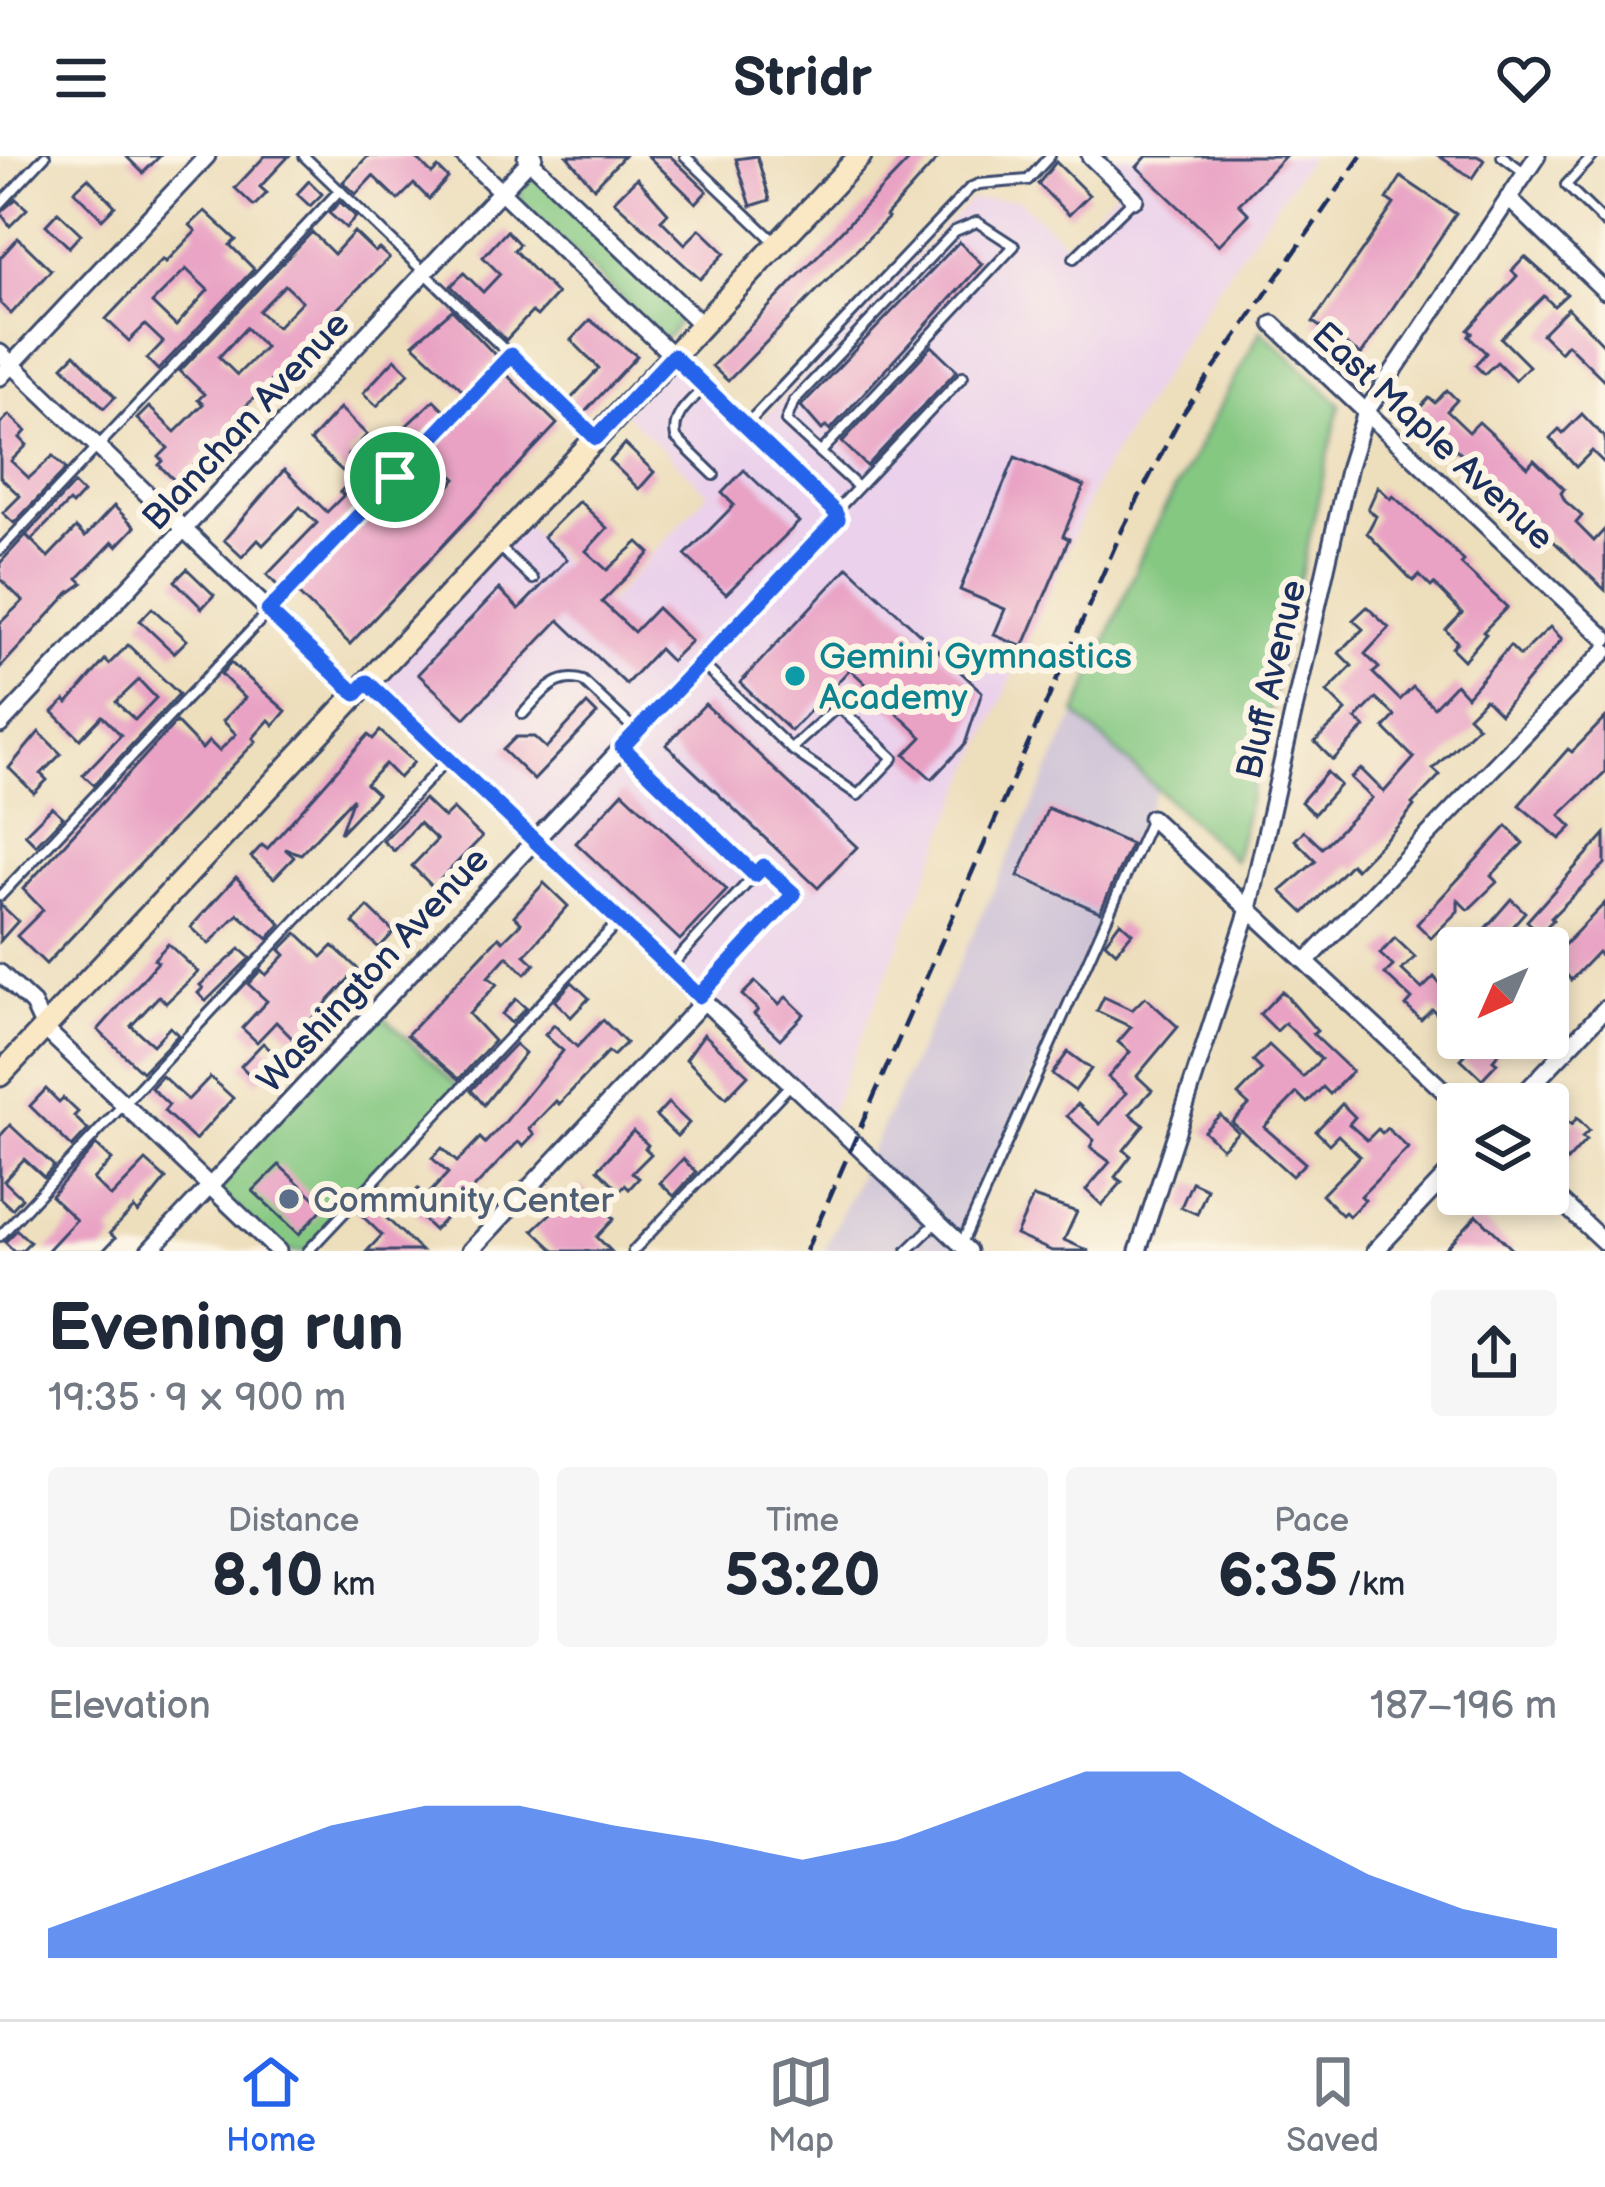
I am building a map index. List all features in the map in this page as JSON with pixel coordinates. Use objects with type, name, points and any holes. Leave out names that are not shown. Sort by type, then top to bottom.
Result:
[{"type":"main road","points":[[0,1075],[860,156]]},
{"type":"street","points":[[207,156],[4,365],[268,611],[448,759],[964,1248]]},
{"type":"street","points":[[464,156],[673,356]]},
{"type":"street","points":[[1090,156],[1135,199]]},
{"type":"street","name":"Bluff Avenue","points":[[1138,1251],[1249,909],[1349,466],[1366,412],[1537,156]]},
{"type":"street","points":[[530,157],[702,325]]},
{"type":"street","name":"Blanchan Avenue","points":[[0,725],[530,157]]},
{"type":"street","points":[[1508,198],[1605,291]]},
{"type":"street","name":"East Maple Avenue","points":[[1274,324],[1605,638]]},
{"type":"street","name":"Washington Avenue","points":[[149,1251],[836,515]]},
{"type":"street","points":[[1307,962],[1605,651]]},
{"type":"street","points":[[1151,818],[1437,1084]]},
{"type":"street","points":[[0,973],[33,1004],[44,1028],[278,1251]]},
{"type":"street","points":[[470,1251],[702,999]]},
{"type":"street","points":[[1534,1083],[1605,1009]]},
{"type":"street","points":[[1375,1251],[1437,1185]]},
{"type":"street","points":[[1569,1209],[1605,1243]]},
{"type":"lane","points":[[0,204],[45,156]]},
{"type":"lane","points":[[304,156],[596,438]]},
{"type":"lane","points":[[746,426],[970,188],[1028,180],[1050,156]]},
{"type":"lane","points":[[1502,156],[1526,173]]},
{"type":"lane","points":[[1593,156],[1566,185],[1605,223]]},
{"type":"lane","points":[[691,158],[777,244]]},
{"type":"lane","points":[[0,550],[340,190]]},
{"type":"lane","points":[[1074,257],[1135,199]]},
{"type":"lane","points":[[820,452],[1014,247],[976,222],[955,231],[794,401],[786,421],[858,487]]},
{"type":"lane","points":[[0,896],[511,355]]},
{"type":"lane","points":[[673,356],[836,515],[963,376]]},
{"type":"lane","points":[[705,387],[680,413],[674,430],[676,438],[714,475]]},
{"type":"lane","points":[[496,544],[533,578]]},
{"type":"lane","points":[[701,664],[791,748],[858,795],[893,758],[838,706],[791,748]]},
{"type":"lane","points":[[523,714],[549,687],[573,678],[583,681],[637,732]]},
{"type":"lane","points":[[622,747],[755,875]]},
{"type":"lane","points":[[0,1236],[448,759]]},
{"type":"lane","points":[[964,1248],[1151,818]]},
{"type":"lane","points":[[669,968],[763,866],[794,894],[702,999]]},
{"type":"lane","points":[[308,1251],[619,921]]},
{"type":"lane","points":[[633,1251],[791,1084]]},
{"type":"lane","points":[[907,1251],[937,1222]]},
{"type":"shaded area","points":[[1091,156],[1311,156],[1222,280],[1099,477],[830,1114],[366,675],[516,516],[608,603],[708,493],[624,412],[673,358],[751,431],[970,200],[1018,199],[1065,243],[1121,185]]},
{"type":"shaded area","points":[[1076,714],[1157,787],[958,1251],[824,1251]]},
{"type":"green space","points":[[539,177],[683,317],[668,337],[661,336],[522,203],[524,182]]},
{"type":"green space","points":[[1261,330],[1340,404],[1235,861],[1076,714],[1148,540]]},
{"type":"green space","points":[[378,1011],[459,1088],[306,1251],[281,1251],[213,1186]]},
{"type":"building","points":[[126,156],[160,156],[143,173]]},
{"type":"building","points":[[265,156],[289,156],[260,187],[267,193],[254,206],[235,188]]},
{"type":"building","points":[[368,156],[414,156],[432,174],[438,168],[448,178],[429,199],[414,184],[398,200],[373,176],[356,194],[343,182]]},
{"type":"building","points":[[567,156],[624,156],[594,188]]},
{"type":"building","points":[[648,156],[670,156],[707,191],[696,203]]},
{"type":"building","points":[[757,156],[770,200],[751,206],[736,159]]},
{"type":"building","points":[[913,156],[940,156],[888,218],[728,381],[712,366]]},
{"type":"building","points":[[1147,156],[1285,156],[1239,204],[1249,214],[1219,245],[1137,167]]},
{"type":"building","points":[[1439,156],[1477,156],[1484,160],[1472,178]]},
{"type":"building","points":[[1056,162],[1089,195],[1069,215],[1038,184]]},
{"type":"building","points":[[1401,177],[1456,214],[1361,355],[1313,322],[1394,204],[1387,199]]},
{"type":"building","points":[[88,178],[115,206],[102,219],[74,191]]},
{"type":"building","points":[[637,178],[668,213],[661,220],[685,244],[700,229],[725,253],[700,279],[614,201]]},
{"type":"building","points":[[309,181],[322,194],[310,206],[297,194]]},
{"type":"building","points":[[16,199],[27,209],[10,226],[0,212]]},
{"type":"building","points":[[340,202],[356,217],[346,228],[329,213]]},
{"type":"building","points":[[205,211],[236,240],[230,245],[254,269],[158,370],[147,359],[163,342],[145,325],[129,341],[106,319],[196,231],[190,225]],"holes":[[[186,269],[208,290],[176,326],[152,303]]]},
{"type":"building","points":[[58,212],[81,234],[69,247],[46,225]]},
{"type":"building","points":[[507,231],[519,244],[514,250],[557,294],[506,340],[451,286],[464,273],[483,292],[500,274],[483,257]]},
{"type":"building","points":[[312,232],[334,254],[354,232],[389,258],[316,330],[319,333],[177,483],[159,465],[163,461],[159,457],[168,448],[137,419],[149,407],[175,432],[203,404],[198,400],[204,394],[180,371]],"holes":[[[285,285],[302,301],[277,327],[259,311]],[[246,328],[265,347],[237,375],[219,357]]]},
{"type":"building","points":[[18,238],[51,270],[11,314],[0,303],[0,258]]},
{"type":"building","points":[[959,242],[982,264],[830,430],[826,426],[822,430],[801,406]]},
{"type":"building","points":[[1525,257],[1567,294],[1554,306],[1544,296],[1501,338],[1529,366],[1515,380],[1497,362],[1484,374],[1475,365],[1486,353],[1468,330],[1517,276],[1512,271]]},
{"type":"building","points":[[1568,308],[1605,346],[1605,381],[1567,344],[1560,352],[1542,334]]},
{"type":"building","points":[[452,310],[497,357],[465,392],[413,344]]},
{"type":"building","points":[[590,320],[637,356],[583,414],[569,401],[599,368],[571,340]]},
{"type":"building","points":[[932,346],[957,370],[867,466],[842,442]]},
{"type":"building","points":[[75,354],[115,397],[104,408],[63,366]]},
{"type":"building","points":[[395,359],[409,373],[377,406],[363,393]]},
{"type":"building","points":[[505,373],[557,424],[350,644],[297,593],[388,497],[407,515],[432,490],[439,496],[456,479],[430,455]]},
{"type":"building","points":[[1447,390],[1457,400],[1447,411],[1469,432],[1479,422],[1528,467],[1534,460],[1564,489],[1565,501],[1582,516],[1576,523],[1594,541],[1605,529],[1605,590],[1414,414],[1429,398],[1435,403]]},
{"type":"building","points":[[434,400],[446,412],[420,439],[406,426]]},
{"type":"building","points":[[340,408],[367,435],[348,455],[366,472],[386,452],[397,463],[280,588],[267,575],[317,523],[300,507],[263,545],[258,540],[242,557],[224,540],[284,470],[327,512],[344,495],[340,492],[352,480],[310,441]]},
{"type":"building","points":[[1582,414],[1605,438],[1605,464],[1592,451],[1576,467],[1550,438],[1559,429],[1563,433]]},
{"type":"building","points":[[9,415],[26,431],[20,438],[27,445],[11,461],[29,478],[53,456],[66,469],[14,523],[3,513],[20,496],[0,477],[0,424]]},
{"type":"building","points":[[625,444],[654,472],[639,489],[610,461]]},
{"type":"building","points":[[1015,457],[1084,486],[1063,536],[1069,539],[1023,647],[994,635],[1005,609],[960,590]]},
{"type":"building","points":[[744,470],[799,522],[726,594],[685,555],[734,505],[722,493]]},
{"type":"building","points":[[74,484],[83,493],[31,540],[26,535]]},
{"type":"building","points":[[1378,487],[1447,544],[1464,561],[1461,564],[1507,607],[1464,660],[1452,648],[1457,642],[1446,630],[1462,613],[1434,584],[1431,587],[1419,575],[1413,581],[1367,533],[1376,516],[1368,509]]},
{"type":"building","points":[[579,501],[607,528],[586,551],[607,570],[638,542],[650,553],[602,602],[634,632],[657,608],[691,641],[671,661],[659,649],[626,684],[559,620],[465,718],[418,674],[499,589],[519,609],[567,559],[543,537]]},
{"type":"building","points":[[114,506],[135,527],[78,578],[83,583],[0,668],[0,623],[23,601],[0,579],[0,563],[26,535],[48,557],[76,528],[85,537]]},
{"type":"building","points":[[848,567],[982,692],[965,744],[932,779],[905,755],[922,737],[850,669],[791,731],[740,683]]},
{"type":"building","points":[[187,569],[214,595],[202,608],[175,581]]},
{"type":"building","points":[[1367,607],[1389,628],[1365,654],[1379,668],[1373,673],[1400,700],[1413,687],[1434,707],[1456,684],[1467,696],[1510,646],[1520,656],[1550,627],[1562,639],[1500,714],[1485,699],[1468,716],[1478,726],[1433,769],[1440,775],[1400,824],[1356,869],[1351,864],[1304,913],[1281,891],[1316,861],[1295,840],[1304,831],[1322,848],[1372,798],[1351,778],[1361,769],[1384,792],[1414,758],[1384,728],[1395,716],[1376,698],[1356,719],[1365,727],[1333,760],[1315,742],[1346,711],[1327,692],[1352,666],[1339,653],[1363,629],[1353,620]]},
{"type":"building","points":[[152,608],[187,640],[174,653],[140,621]]},
{"type":"building","points":[[128,645],[179,694],[94,785],[83,775],[121,735],[102,716],[80,739],[53,712],[65,700],[68,703],[105,660],[109,664]],"holes":[[[139,680],[156,698],[135,720],[116,702]]]},
{"type":"building","points":[[231,663],[286,711],[274,725],[269,720],[253,738],[256,741],[46,964],[17,936],[43,910],[23,889],[176,722],[202,749],[209,741],[219,751],[236,734],[223,721],[245,698],[221,674]]},
{"type":"building","points":[[587,704],[597,714],[534,780],[503,750],[516,737],[534,737],[546,748]]},
{"type":"building","points":[[705,704],[857,847],[818,888],[666,745]]},
{"type":"building","points":[[1605,718],[1605,772],[1560,815],[1572,827],[1560,839],[1519,805],[1568,749],[1572,752]]},
{"type":"building","points":[[380,731],[414,762],[399,778],[385,764],[366,784],[377,794],[340,833],[353,798],[301,854],[285,849],[294,857],[274,878],[251,857],[262,845],[267,849],[368,735],[373,739]]},
{"type":"building","points":[[39,732],[61,754],[41,774],[47,780],[34,793],[9,768]]},
{"type":"building","points":[[1327,772],[1340,785],[1314,814],[1301,802]]},
{"type":"building","points":[[623,792],[727,890],[680,940],[576,843]]},
{"type":"building","points":[[424,799],[444,818],[453,809],[482,837],[433,887],[412,866],[437,840],[419,823],[394,851],[383,841]]},
{"type":"building","points":[[52,807],[63,817],[36,845],[25,834]]},
{"type":"building","points":[[1048,808],[1131,844],[1100,912],[1018,876]]},
{"type":"building","points":[[1507,826],[1523,843],[1491,876],[1497,882],[1468,910],[1458,900],[1458,911],[1431,938],[1417,924]]},
{"type":"building","points":[[1605,834],[1605,864],[1546,927],[1534,927],[1527,921]]},
{"type":"building","points":[[236,877],[281,924],[268,939],[238,914],[209,944],[191,927]]},
{"type":"building","points":[[544,883],[568,906],[525,955],[535,964],[525,974],[507,956],[488,977],[497,984],[469,1014],[494,1041],[459,1079],[407,1035],[499,937],[503,941],[521,923],[514,916]]},
{"type":"building","points":[[1511,899],[1525,912],[1512,927],[1486,927]]},
{"type":"building","points":[[1605,903],[1605,960],[1598,952],[1571,980],[1569,940]]},
{"type":"building","points":[[0,904],[18,921],[0,941]]},
{"type":"building","points":[[368,907],[394,932],[379,948],[353,923]]},
{"type":"building","points":[[1120,922],[1132,933],[1116,952],[1105,942]]},
{"type":"building","points":[[297,933],[322,957],[333,946],[358,969],[293,1039],[276,1022],[257,1042],[242,1028],[267,1001],[248,984],[261,970],[266,975]]},
{"type":"building","points":[[1395,938],[1415,957],[1402,970],[1422,989],[1434,977],[1437,1014],[1432,1009],[1421,1020],[1406,1006],[1412,999],[1385,974],[1393,966],[1380,954]]},
{"type":"building","points":[[168,944],[198,972],[166,1003],[159,996],[131,1026],[153,1045],[170,1027],[178,1035],[142,1072],[98,1030],[158,962],[154,959]]},
{"type":"building","points":[[240,949],[250,958],[206,1001],[198,993],[203,988],[200,985]]},
{"type":"building","points":[[572,982],[589,998],[571,1017],[555,1001]]},
{"type":"building","points":[[755,982],[779,1004],[786,997],[804,1014],[780,1039],[742,995]]},
{"type":"building","points":[[1282,991],[1317,1031],[1313,1034],[1352,1071],[1330,1094],[1323,1087],[1307,1103],[1297,1093],[1264,1127],[1305,1163],[1292,1176],[1232,1122],[1249,1105],[1238,1095],[1262,1070],[1253,1061],[1269,1045],[1303,1077],[1321,1059],[1285,1023],[1277,1031],[1260,1014]]},
{"type":"building","points":[[1104,997],[1132,1010],[1145,997],[1178,1027],[1137,1076],[1152,1090],[1130,1114],[1144,1125],[1124,1150],[1131,1156],[1115,1177],[1122,1182],[1102,1205],[1086,1190],[1110,1162],[1090,1147],[1094,1140],[1067,1116],[1078,1104],[1100,1124],[1126,1093],[1108,1077],[1130,1052],[1118,1042],[1131,1027],[1097,1011]]},
{"type":"building","points":[[516,999],[526,1008],[511,1023],[502,1014]]},
{"type":"building","points":[[603,1020],[626,1043],[613,1056],[608,1052],[559,1104],[556,1101],[529,1129],[534,1134],[523,1146],[518,1142],[434,1230],[405,1202],[418,1189],[426,1197],[448,1173],[432,1158],[442,1148],[457,1162],[480,1138],[485,1143],[506,1121],[563,1051],[545,1035],[554,1025],[577,1047]]},
{"type":"building","points":[[704,1034],[748,1075],[726,1098],[686,1059]]},
{"type":"building","points":[[263,1043],[279,1058],[257,1082],[241,1066]]},
{"type":"building","points":[[515,1044],[525,1053],[484,1105],[471,1090]]},
{"type":"building","points":[[1068,1052],[1091,1069],[1075,1091],[1052,1074]]},
{"type":"building","points":[[1461,1059],[1494,1059],[1497,1063],[1482,1079]]},
{"type":"building","points":[[162,1076],[188,1100],[210,1077],[233,1098],[195,1140],[164,1111],[169,1105],[151,1088]]},
{"type":"building","points":[[46,1089],[78,1112],[74,1116],[88,1130],[72,1147],[30,1106]]},
{"type":"building","points":[[668,1103],[689,1123],[677,1136],[656,1116]]},
{"type":"building","points":[[1342,1104],[1355,1117],[1349,1124],[1367,1140],[1378,1129],[1382,1133],[1387,1128],[1408,1148],[1361,1196],[1365,1200],[1349,1216],[1322,1195],[1360,1156],[1338,1135],[1329,1144],[1316,1131]]},
{"type":"building","points":[[1220,1115],[1238,1132],[1222,1148],[1204,1131]]},
{"type":"building","points":[[1577,1118],[1589,1130],[1582,1137],[1586,1140],[1569,1159],[1569,1123]]},
{"type":"building","points":[[10,1125],[54,1166],[44,1177],[24,1159],[4,1181],[22,1198],[12,1209],[0,1198],[0,1136]]},
{"type":"building","points":[[633,1131],[651,1154],[632,1173],[639,1178],[620,1191],[598,1169]]},
{"type":"building","points":[[96,1145],[112,1160],[93,1179],[111,1197],[146,1161],[166,1179],[138,1213],[134,1208],[110,1233],[115,1238],[103,1251],[47,1251],[76,1220],[51,1196]]},
{"type":"building","points":[[683,1159],[696,1172],[674,1196],[660,1183]]},
{"type":"building","name":"Community Center","points":[[279,1165],[324,1207],[299,1234],[253,1191]]},
{"type":"building","points":[[1192,1182],[1207,1189],[1197,1214],[1181,1207]]},
{"type":"building","points":[[580,1186],[614,1219],[597,1237],[611,1251],[555,1251],[533,1230]]},
{"type":"building","points":[[373,1194],[386,1205],[380,1212],[421,1251],[367,1251],[382,1235],[357,1211]]},
{"type":"building","points":[[1033,1197],[1077,1212],[1064,1240],[1089,1251],[1052,1251],[1016,1235]]},
{"type":"building","points":[[1477,1215],[1514,1251],[1444,1251]]},
{"type":"building","points":[[17,1230],[30,1242],[21,1251],[5,1242]]},
{"type":"railway","points":[[806,1251],[1123,528],[1180,418],[1361,156]]},
{"type":"place","name":"Gemini Gymnastics Academy","points":[[795,676]]},
{"type":"place","name":"Community Center","points":[[289,1199]]},
{"type":"route","points":[[511,355],[596,438],[673,356],[835,512],[838,519],[622,747],[755,875],[763,866],[794,894],[699,996],[367,682],[356,694],[268,611],[395,477],[511,355]]}]
